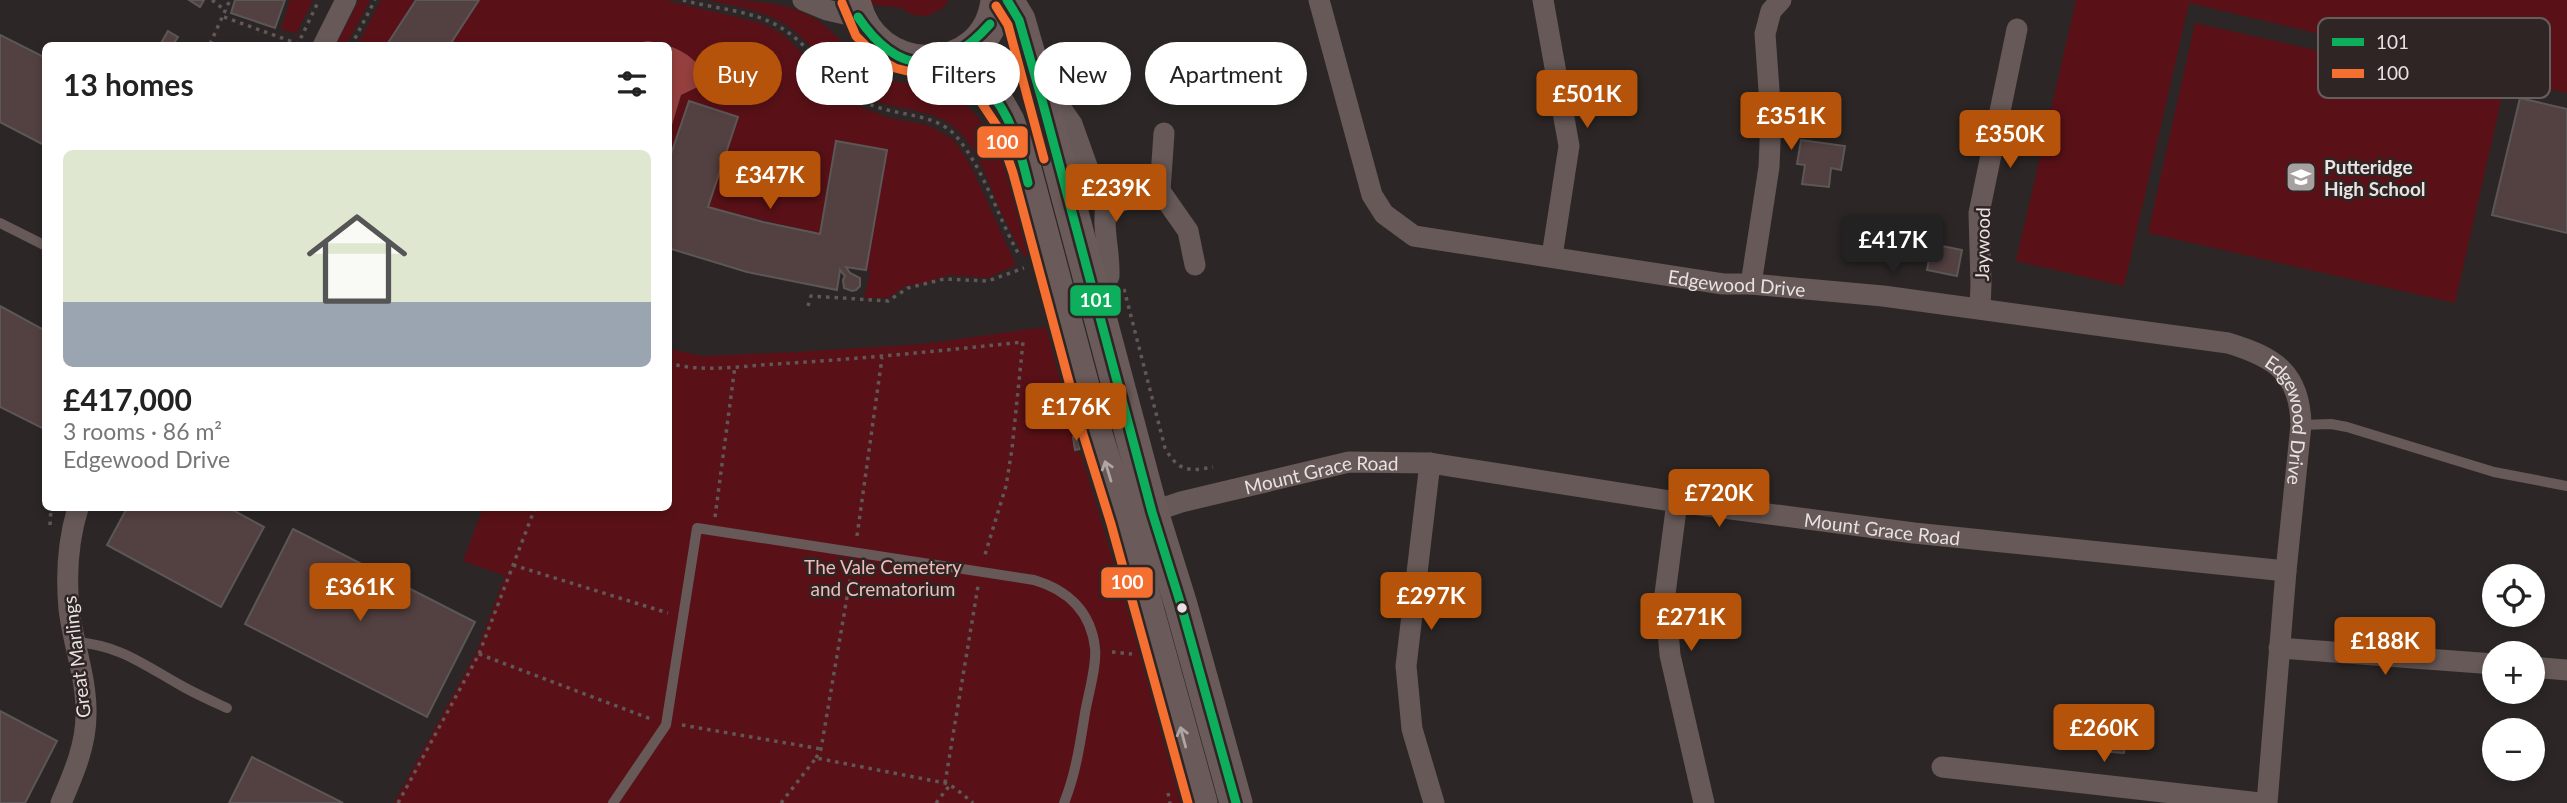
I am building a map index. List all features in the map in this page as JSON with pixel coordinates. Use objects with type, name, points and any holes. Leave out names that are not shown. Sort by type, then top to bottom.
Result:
[{"type":"main road","points":[[975,42],[990,23],[997,0]]},
{"type":"main road","points":[[1007,0],[1018,20],[1034,73]]},
{"type":"main road","points":[[856,9],[875,42],[887,51],[907,59]]},
{"type":"main road","points":[[999,105],[1008,121],[1025,169],[1095,431],[1181,605],[1236,803]]},
{"type":"main road","points":[[1044,105],[1107,282],[1138,516],[1201,803]]},
{"type":"street","points":[[325,42],[346,0]]},
{"type":"street","points":[[803,0],[827,10],[856,9]]},
{"type":"street","name":"Edgewood Drive","points":[[1320,0],[1372,195],[1384,214],[1414,236],[1723,284],[1883,296],[2228,343],[2254,351],[2275,362],[2293,383],[2300,407],[2301,425],[2267,803]]},
{"type":"street","points":[[1544,0],[1569,146],[1552,256]]},
{"type":"street","points":[[1751,284],[1769,167],[1771,118],[1765,34],[1771,10],[1782,0]]},
{"type":"street","name":"Jaywood","points":[[1980,309],[1979,213],[2023,58],[2017,29]]},
{"type":"street","points":[[1059,105],[1072,124],[1097,194],[1107,205]]},
{"type":"street","points":[[1164,132],[1160,191],[1188,231],[1195,265]]},
{"type":"street","points":[[1107,205],[1160,191]]},
{"type":"street","points":[[1107,205],[1104,223],[1110,255],[1110,276],[1107,282]]},
{"type":"street","name":"Mount Grace Road","points":[[1138,516],[1181,502],[1349,462],[1430,463],[1677,502],[1914,533],[2286,571]]},
{"type":"street","points":[[1430,463],[1406,666],[1412,729],[1434,803]]},
{"type":"street","points":[[1677,502],[1665,594],[1670,654],[1704,803]]},
{"type":"street","name":"Great Marlings","points":[[61,803],[78,762],[86,716],[83,678],[69,609],[70,536],[77,511]]},
{"type":"street","points":[[2279,648],[2482,663]]},
{"type":"street","points":[[2545,668],[2567,670]]},
{"type":"street","points":[[1942,767],[2260,803]]},
{"type":"lane","points":[[0,223],[42,244]]},
{"type":"lane","points":[[2301,425],[2331,424],[2347,427],[2494,472],[2567,486]]},
{"type":"lane","points":[[613,803],[666,723],[697,528],[981,572],[1052,585],[1070,596],[1088,619],[1096,650],[1075,775],[1064,803]]},
{"type":"lane","points":[[75,642],[100,644],[137,659],[183,687],[227,708]]},
{"type":"path","points":[[212,0],[226,11]]},
{"type":"path","points":[[211,42],[229,0]]},
{"type":"path","points":[[298,42],[319,0]]},
{"type":"path","points":[[353,42],[375,0]]},
{"type":"path","points":[[683,0],[759,18],[781,27],[813,55],[839,85],[864,102],[887,111],[935,121],[954,134],[975,162],[1019,256]]},
{"type":"path","points":[[224,17],[292,42]]},
{"type":"path","points":[[807,306],[811,296],[888,301],[908,288],[944,279],[988,281],[1026,267]]},
{"type":"path","points":[[1107,282],[1165,448],[1174,463],[1181,467],[1200,470],[1213,467]]},
{"type":"path","points":[[672,364],[698,369],[882,358],[1023,342],[1006,486],[987,542],[981,572],[948,784],[936,803]]},
{"type":"path","points":[[713,531],[735,366]]},
{"type":"path","points":[[406,803],[399,801],[480,654],[534,511]]},
{"type":"path","points":[[513,565],[683,618]]},
{"type":"path","points":[[480,654],[666,723],[821,750]]},
{"type":"path","points":[[780,803],[816,758],[948,784],[973,803]]},
{"type":"green space","points":[[290,0],[313,0],[296,34],[281,29]]},
{"type":"green space","points":[[359,0],[370,0],[348,42],[338,42]]},
{"type":"green space","points":[[381,0],[416,0],[388,42],[359,42]]},
{"type":"green space","points":[[478,0],[665,0],[761,23],[784,35],[796,47],[796,105],[859,105],[890,118],[928,125],[954,140],[970,164],[1016,265],[988,278],[949,275],[905,286],[888,298],[864,298],[870,271],[866,270],[887,150],[836,141],[820,234],[708,207],[738,117],[701,105],[782,105],[782,42],[693,42],[693,102],[689,101],[672,154],[672,125],[681,95],[672,42],[452,42]]},
{"type":"green space","points":[[707,0],[753,1],[783,6],[812,17],[842,42],[806,42],[783,23],[751,10]]},
{"type":"green space","points":[[865,0],[949,0],[942,9],[927,16],[912,15],[901,8],[866,4]]},
{"type":"green space","points":[[2076,0],[2567,0],[2567,93],[2550,89],[2550,18],[2318,18],[2318,34],[2189,3],[2124,286],[2016,261]]},
{"type":"green space","points":[[2195,23],[2318,51],[2318,98],[2502,98],[2455,303],[2148,233]]},
{"type":"green space","points":[[893,80],[907,82],[907,105],[966,105],[979,120],[994,140],[1009,168],[1035,254],[1024,256],[967,141],[951,125],[930,114],[888,105],[893,105]]},
{"type":"green space","name":"The Vale Cemetery and Crematorium","points":[[1046,327],[1072,424],[1070,426],[1075,451],[1081,454],[1186,803],[394,803],[476,653],[505,576],[463,561],[482,511],[672,511],[672,350],[703,356],[922,344]]},
{"type":"shaded area","points":[[672,48],[691,58],[693,89],[681,95],[672,125]]},
{"type":"building","points":[[189,0],[204,0],[200,7]]},
{"type":"building","points":[[235,0],[285,0],[275,28],[231,13]]},
{"type":"building","points":[[416,0],[479,0],[452,42],[389,42]]},
{"type":"building","points":[[168,31],[178,37],[175,42],[162,42]]},
{"type":"building","points":[[0,35],[42,56],[42,144],[0,122]]},
{"type":"building","points":[[2520,98],[2567,109],[2567,233],[2492,215]]},
{"type":"building","points":[[689,101],[693,105],[701,105],[738,117],[708,207],[763,222],[820,234],[836,141],[887,150],[866,270],[846,267],[850,273],[860,278],[860,286],[856,290],[844,288],[845,276],[840,270],[837,290],[747,272],[672,249],[672,151]]},
{"type":"building","points":[[1801,140],[1845,146],[1841,170],[1831,168],[1829,187],[1802,184],[1805,165],[1797,164]]},
{"type":"building","points":[[1932,244],[1962,250],[1957,276],[1927,270]]},
{"type":"building","points":[[0,306],[42,329],[42,428],[0,407]]},
{"type":"building","points":[[1077,436],[1080,449],[1075,450],[1073,437]]},
{"type":"building","points":[[125,511],[235,511],[264,527],[221,607],[107,545]]},
{"type":"building","points":[[293,529],[475,622],[427,717],[245,624]]},
{"type":"building","points":[[0,711],[57,741],[25,803],[0,803]]},
{"type":"building","points":[[2102,714],[2127,716],[2124,753],[2099,751]]},
{"type":"building","points":[[252,757],[343,803],[229,803]]},
{"type":"transit line","name":"101","points":[[1007,0],[1019,20],[1042,100],[1152,512],[1236,803]]},
{"type":"transit line","name":"100","points":[[842,3],[856,36],[879,59],[895,68],[911,72],[942,73],[977,96],[997,126],[1013,173],[1083,434],[1111,524],[1188,803]]},
{"type":"transit line","name":"100","points":[[996,6],[1008,25],[1044,159]]},
{"type":"transit line","name":"101","points":[[858,17],[889,50],[905,59],[921,62],[938,61],[955,54],[990,24]]},
{"type":"transit line","name":"101","points":[[999,105],[1018,145],[1028,183]]},
{"type":"place","name":"Putteridge High School","points":[[2301,177]]}]
